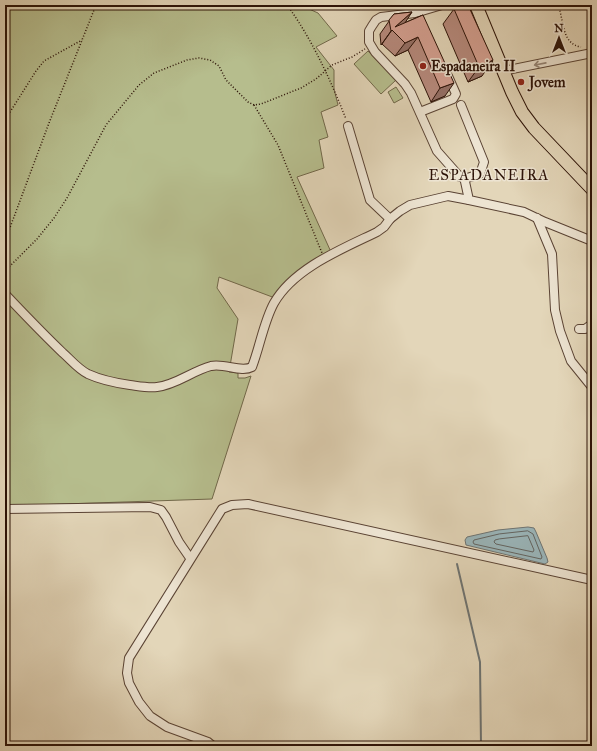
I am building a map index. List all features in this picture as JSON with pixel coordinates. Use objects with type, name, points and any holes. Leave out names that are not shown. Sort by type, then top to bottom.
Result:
[{"type":"main road","points":[[476,5],[503,71],[522,112],[534,128],[592,189]]},
{"type":"street","points":[[442,5],[415,13],[389,15],[376,20],[369,31],[368,37],[375,52],[405,84],[420,112],[437,151],[460,177],[467,178],[480,174],[484,162],[461,105]]},
{"type":"street","points":[[503,71],[592,53]]},
{"type":"street","points":[[420,112],[454,99],[456,94],[444,64]]},
{"type":"street","points":[[348,126],[370,200],[390,219]]},
{"type":"street","points":[[464,178],[469,200]]},
{"type":"street","points":[[5,294],[45,337],[75,365],[88,374],[112,382],[156,387],[168,385],[196,371],[211,366],[224,365],[242,369],[252,367],[268,316],[281,293],[306,270],[324,258],[376,232],[400,211],[410,205],[448,196],[469,200],[524,212],[592,241]]},
{"type":"street","points":[[536,218],[552,254],[555,310],[560,331],[571,361],[592,387]]},
{"type":"street","points":[[579,329],[586,329],[592,324]]},
{"type":"street","points":[[213,746],[208,742],[167,727],[150,716],[139,702],[129,683],[127,673],[129,658],[190,558],[222,509],[232,504],[248,504],[592,580]]},
{"type":"street","points":[[5,509],[156,508],[161,510],[166,517],[179,542],[190,558]]},
{"type":"path","points":[[5,241],[49,123],[96,5]]},
{"type":"path","points":[[287,5],[297,19],[325,70],[348,126]]},
{"type":"path","points":[[558,5],[565,35],[576,47],[584,48]]},
{"type":"path","points":[[5,120],[44,61],[83,40]]},
{"type":"path","points":[[254,105],[261,104],[301,88],[316,79],[332,65],[352,57],[371,46]]},
{"type":"path","points":[[5,271],[37,239],[54,218],[67,198],[106,125],[139,85],[154,73],[187,60],[199,58],[210,60],[219,66],[226,80],[248,102],[254,105],[281,151],[324,258]]},
{"type":"green space","points":[[5,5],[300,5],[318,13],[337,36],[316,47],[334,70],[334,89],[338,105],[321,112],[328,137],[319,140],[324,168],[297,177],[331,252],[275,298],[219,277],[217,288],[238,319],[229,372],[238,373],[238,378],[251,376],[212,499],[5,506]]},
{"type":"green space","points":[[368,51],[396,80],[381,94],[354,64]]},
{"type":"green space","points":[[396,87],[403,98],[394,103],[388,92]]},
{"type":"water","points":[[528,527],[534,528],[536,532],[547,558],[548,562],[545,564],[466,545],[465,540],[467,537],[498,530]]},
{"type":"building","points":[[468,5],[493,60],[479,67],[454,9]]},
{"type":"building","points":[[412,12],[395,27],[423,15],[454,83],[440,88],[418,37],[405,43],[392,30],[391,31],[389,20],[394,14]]},
{"type":"waterway","points":[[457,564],[480,662],[481,746]]},
{"type":"place","name":"Espadaneira II","points":[[423,66]]},
{"type":"place","name":"Jovem","points":[[521,82]]},
{"type":"district","name":"ESPADANEIRA","points":[[489,175]]}]
